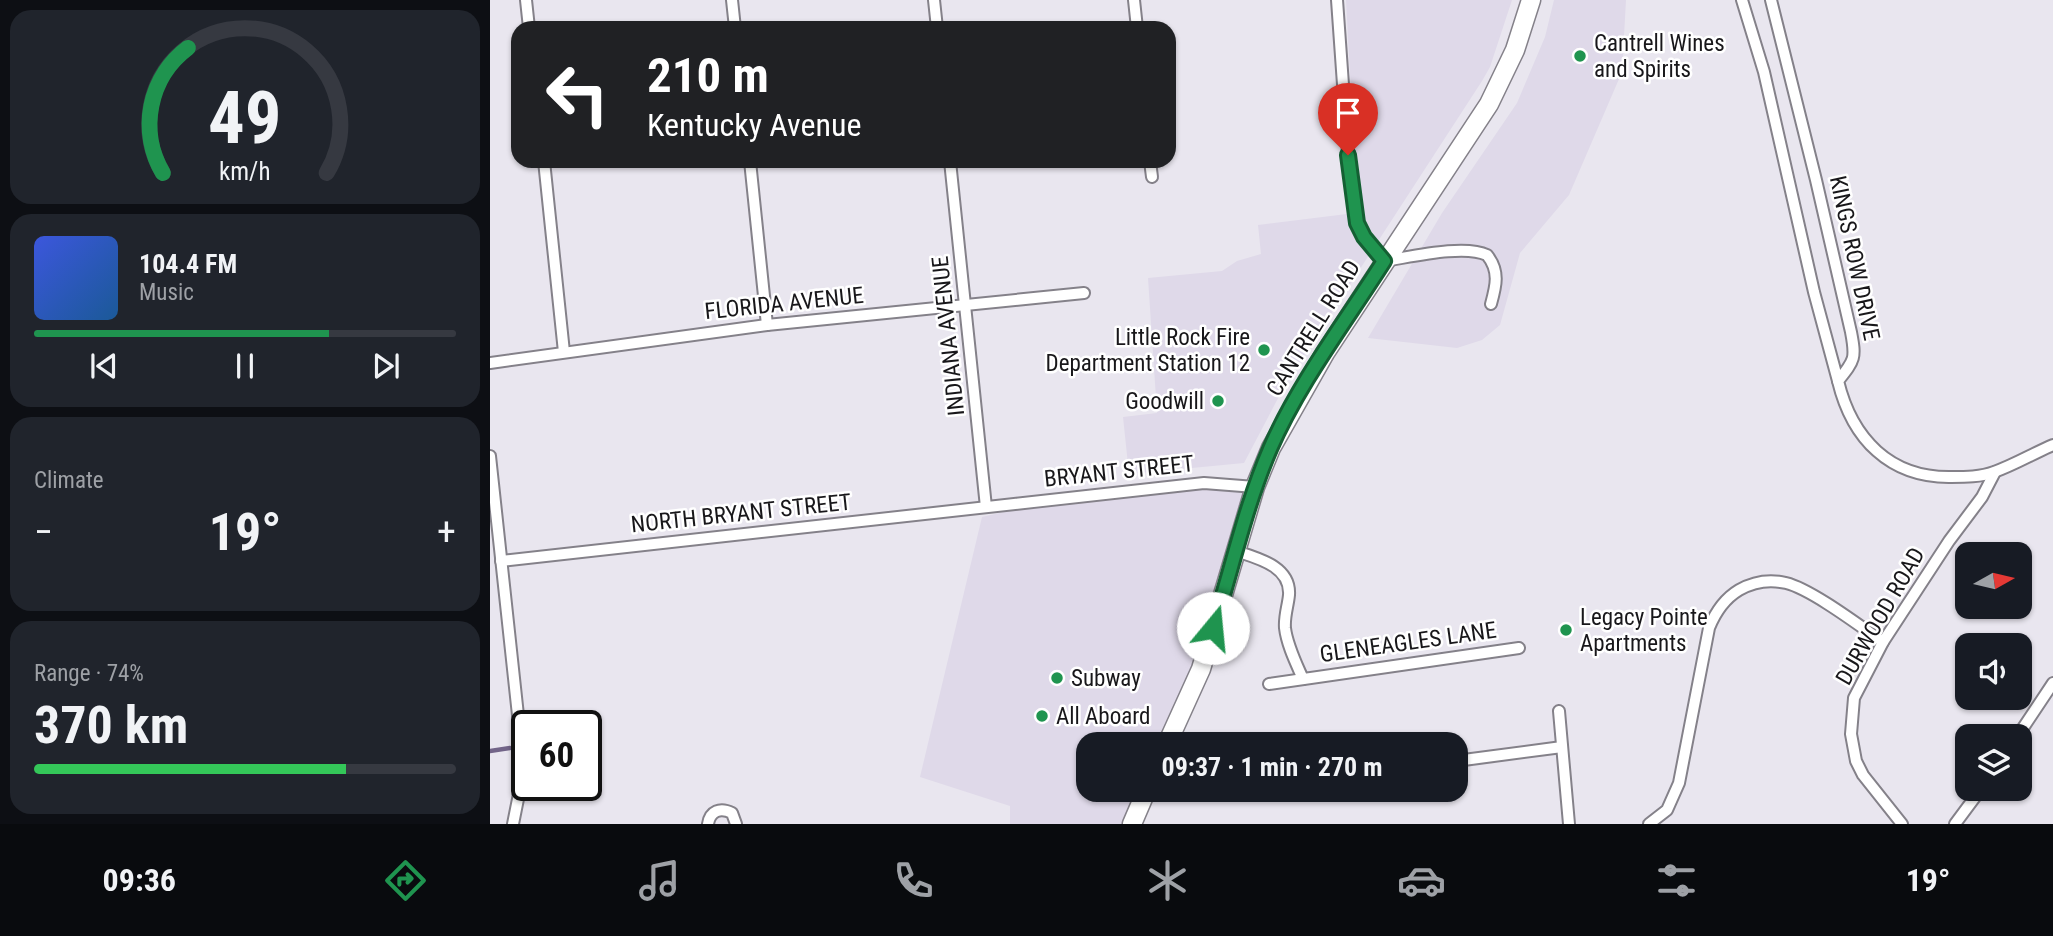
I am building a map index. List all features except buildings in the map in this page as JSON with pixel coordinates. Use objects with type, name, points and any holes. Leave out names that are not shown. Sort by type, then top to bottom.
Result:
[{"type":"main road","name":"CANTRELL ROAD","points":[[1172,732],[1200,669],[1255,487],[1271,448],[1299,395],[1489,104],[1515,50],[1531,0]]},
{"type":"main road","points":[[1132,824],[1141,802]]},
{"type":"street","points":[[527,0],[528,21]]},
{"type":"street","points":[[732,0],[734,21]]},
{"type":"street","points":[[934,0],[936,21]]},
{"type":"street","points":[[1134,0],[1136,21]]},
{"type":"street","points":[[1337,0],[1348,155],[1355,216],[1364,237],[1384,261],[1455,252],[1482,253],[1491,260],[1496,275],[1491,304]]},
{"type":"street","points":[[1742,0],[1764,72],[1814,292],[1838,381],[1846,407],[1868,443],[1889,462],[1922,475],[1939,477],[1969,477],[1995,472],[2053,445]]},
{"type":"street","name":"KINGS ROW DRIVE","points":[[1771,0],[1816,180],[1854,350],[1853,363],[1838,381]]},
{"type":"street","points":[[545,168],[564,352]]},
{"type":"street","points":[[751,168],[767,325]]},
{"type":"street","name":"INDIANA AVENUE","points":[[951,168],[986,507]]},
{"type":"street","points":[[1151,168],[1152,177]]},
{"type":"street","name":"FLORIDA AVENUE","points":[[490,363],[767,325],[1084,293]]},
{"type":"street","points":[[490,456],[523,764],[513,824]]},
{"type":"street","name":"DURWOOD ROAD","points":[[1902,824],[1863,775],[1856,761],[1851,734],[1852,706],[1857,689],[1883,642],[1949,541],[1982,497],[1995,472]]},
{"type":"street","name":"BRYANT STREET","points":[[986,507],[1204,483],[1255,487]]},
{"type":"street","name":"NORTH BRYANT STREET","points":[[501,561],[986,507]]},
{"type":"street","name":"GLENEAGLES LANE","points":[[1236,551],[1269,562],[1285,577],[1289,595],[1285,631],[1303,678]]},
{"type":"street","points":[[1648,824],[1659,818],[1673,801],[1684,764],[1709,628],[1718,609],[1733,594],[1760,582],[1788,583],[1810,594],[1883,642]]},
{"type":"street","name":"GLENEAGLES LANE","points":[[1269,684],[1519,648]]},
{"type":"street","points":[[2026,724],[2053,683]]},
{"type":"street","points":[[2041,701],[2053,707]]},
{"type":"street","points":[[1559,711],[1569,824]]},
{"type":"street","points":[[1468,759],[1562,747]]},
{"type":"street","points":[[1955,824],[1972,801]]},
{"type":"street","points":[[708,824],[715,811],[722,810],[732,813],[736,824]]},
{"type":"shaded area","points":[[1346,0],[1512,0],[1490,67],[1482,81],[1286,383],[1244,463],[1129,474],[1123,417],[1157,413],[1148,278],[1222,271],[1237,261],[1261,254],[1258,225],[1363,212],[1354,148]]},
{"type":"shaded area","points":[[1554,0],[1626,0],[1622,72],[1569,195],[1520,253],[1500,325],[1482,340],[1457,348],[1368,338],[1442,213],[1517,103],[1545,37]]},
{"type":"shaded area","points":[[1204,483],[1255,487],[1171,732],[1076,732],[1076,802],[1141,802],[1132,824],[1010,824],[1010,806],[920,777],[982,517],[1066,498]]},
{"type":"waterway","points":[[490,751],[510,748]]},
{"type":"place","name":"Cantrell Wines and Spirits","points":[[1580,56]]},
{"type":"place","name":"Little Rock Fire Department Station 12","points":[[1264,350]]},
{"type":"place","name":"Goodwill","points":[[1218,401]]},
{"type":"place","name":"Legacy Pointe Apartments","points":[[1566,630]]},
{"type":"place","name":"Subway","points":[[1057,678]]},
{"type":"place","name":"All Aboard","points":[[1042,716]]},
{"type":"route","points":[[1213,628],[1255,487],[1271,448],[1299,395],[1384,261],[1364,237],[1357,223],[1348,155]]}]
